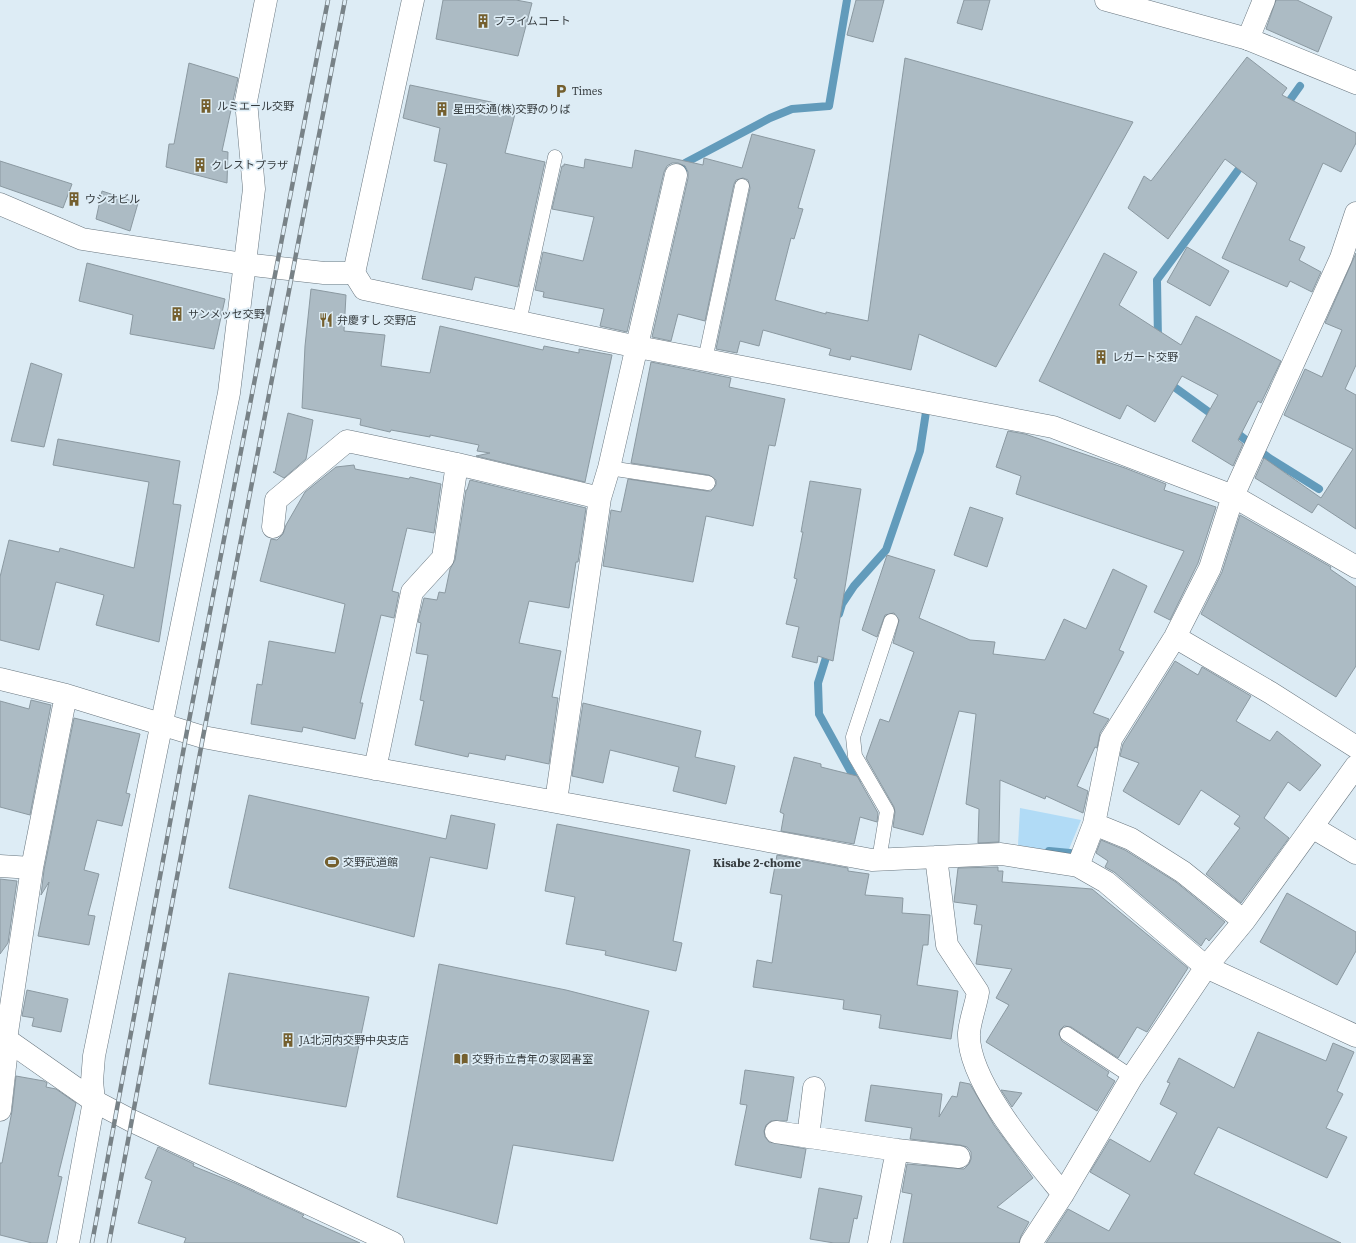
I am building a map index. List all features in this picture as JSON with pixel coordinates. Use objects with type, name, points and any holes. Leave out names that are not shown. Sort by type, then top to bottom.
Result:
[{"type":"street","points":[[68,1243],[94,1101],[92,1081],[94,1056],[163,724],[229,393],[254,189],[246,101],[266,0]]},
{"type":"street","points":[[413,0],[354,273],[364,289],[638,347],[1053,427],[1233,496],[1356,567]]},
{"type":"street","points":[[1106,0],[1248,39],[1356,83]]},
{"type":"street","points":[[1248,39],[1264,0]]},
{"type":"street","points":[[556,801],[600,498],[610,468],[676,175]]},
{"type":"street","points":[[0,204],[82,239],[244,264],[324,273],[354,273]]},
{"type":"street","points":[[1078,866],[1094,824],[1111,739],[1175,637],[1210,568],[1233,496],[1348,262],[1356,213]]},
{"type":"street","points":[[273,527],[276,500],[347,441],[457,464],[600,498]]},
{"type":"street","points":[[374,769],[412,592],[443,558],[457,464]]},
{"type":"street","points":[[1175,637],[1271,693],[1356,747]]},
{"type":"street","points":[[0,679],[66,695],[203,737],[879,860],[1001,854],[1078,866],[1106,882],[1206,967],[1356,1036]]},
{"type":"street","points":[[1,1098],[7,1049],[3,1037],[32,868],[66,695]]},
{"type":"street","points":[[1031,1243],[1063,1194],[1132,1077],[1206,967],[1244,920],[1356,766]]},
{"type":"street","points":[[1094,824],[1132,839],[1183,872],[1244,920]]},
{"type":"street","points":[[1312,827],[1356,852]]},
{"type":"street","points":[[936,857],[947,945],[978,992],[969,1034],[973,1065],[1022,1144],[1063,1194]]},
{"type":"street","points":[[0,866],[32,868]]},
{"type":"street","points":[[3,1037],[94,1101],[132,1121],[383,1241]]},
{"type":"street","points":[[808,1137],[814,1088]]},
{"type":"street","points":[[776,1132],[897,1150],[959,1157]]},
{"type":"street","points":[[879,1243],[897,1150]]},
{"type":"lane","points":[[519,322],[556,157]]},
{"type":"lane","points":[[705,360],[742,186]]},
{"type":"lane","points":[[610,468],[708,483]]},
{"type":"lane","points":[[879,860],[887,811],[855,756],[853,737],[891,621]]},
{"type":"lane","points":[[1067,1034],[1132,1077]]},
{"type":"shaded area","points":[[1020,808],[1081,820],[1067,854],[1018,845]]},
{"type":"building","name":"プライムコート","points":[[443,0],[516,0],[532,3],[518,56],[436,39]]},
{"type":"building","points":[[856,0],[884,0],[873,42],[847,35]]},
{"type":"building","points":[[964,0],[990,0],[982,30],[957,23]]},
{"type":"building","points":[[1276,0],[1297,0],[1332,17],[1318,52],[1266,29]]},
{"type":"building","points":[[1247,57],[1287,88],[1282,95],[1356,133],[1356,143],[1341,172],[1323,163],[1289,240],[1305,247],[1299,260],[1321,272],[1312,292],[1290,281],[1287,287],[1222,258],[1257,183],[1225,159],[1168,239],[1128,208],[1144,176],[1151,181]]},
{"type":"building","points":[[905,58],[1133,122],[996,367],[919,334],[911,370],[851,356],[850,360],[829,355],[831,349],[763,330],[759,346],[740,341],[737,353],[716,349],[750,188],[748,180],[743,178],[736,180],[734,184],[705,321],[678,314],[671,341],[652,337],[688,178],[688,172],[685,166],[678,163],[672,163],[667,166],[664,172],[627,332],[600,326],[604,309],[543,297],[544,292],[535,290],[543,252],[583,261],[594,217],[552,209],[562,166],[564,166],[564,164],[584,168],[585,159],[632,168],[635,150],[703,165],[704,158],[742,168],[752,134],[815,150],[798,208],[803,209],[794,239],[791,238],[775,300],[826,314],[826,312],[868,321]]},
{"type":"building","name":"ルミエール交野","points":[[189,63],[238,78],[222,151],[228,152],[227,183],[166,167],[169,144],[174,144]]},
{"type":"building","points":[[410,85],[491,102],[516,110],[505,153],[545,162],[518,287],[475,277],[472,290],[422,279],[447,164],[434,161],[440,128],[403,118]]},
{"type":"building","points":[[0,161],[72,184],[63,208],[0,186]]},
{"type":"building","points":[[102,191],[138,203],[130,231],[96,219]]},
{"type":"building","points":[[1187,247],[1229,271],[1210,306],[1167,282]]},
{"type":"building","points":[[1104,253],[1137,272],[1119,305],[1181,345],[1196,316],[1281,361],[1261,403],[1258,401],[1238,440],[1243,444],[1233,466],[1192,441],[1218,395],[1182,376],[1155,422],[1127,405],[1120,419],[1039,381]]},
{"type":"building","points":[[1356,253],[1356,365],[1345,389],[1356,395],[1356,529],[1318,504],[1312,513],[1255,478],[1264,458],[1321,498],[1353,449],[1284,415],[1305,369],[1322,377],[1342,330],[1325,323]]},
{"type":"building","name":"サンメッセ交野","points":[[87,263],[225,299],[214,349],[130,334],[133,315],[79,301]]},
{"type":"building","points":[[311,289],[346,295],[344,331],[385,335],[381,366],[430,373],[440,326],[543,350],[544,346],[579,353],[579,349],[612,355],[585,482],[476,456],[490,453],[477,451],[479,445],[430,435],[430,437],[391,430],[390,432],[360,425],[361,419],[302,408],[305,346]]},
{"type":"building","points":[[651,362],[731,378],[729,387],[785,399],[775,446],[769,445],[753,526],[706,516],[693,582],[603,566],[611,510],[621,512],[628,479],[707,491],[711,491],[716,485],[716,480],[709,475],[631,463]]},
{"type":"building","points":[[31,363],[62,374],[44,447],[11,441]]},
{"type":"building","points":[[288,413],[313,420],[306,459],[284,478],[273,472],[275,472]]},
{"type":"building","points":[[1008,431],[1025,434],[1125,468],[1166,484],[1164,490],[1216,507],[1198,563],[1170,620],[1154,612],[1184,551],[1016,494],[1021,476],[996,467]]},
{"type":"building","points":[[58,439],[180,461],[173,504],[181,505],[159,642],[96,625],[104,595],[56,582],[39,650],[0,640],[0,577],[9,540],[59,552],[60,548],[134,568],[149,482],[53,465]]},
{"type":"building","points":[[354,465],[355,469],[409,479],[410,477],[441,484],[434,533],[407,528],[392,591],[399,593],[394,618],[381,615],[360,703],[363,703],[355,739],[303,727],[302,732],[251,724],[257,684],[262,685],[269,641],[335,653],[345,604],[260,581],[271,539],[277,540],[283,534],[286,525],[305,492],[336,467]]},
{"type":"building","points":[[470,480],[586,508],[569,608],[529,601],[519,643],[561,651],[552,697],[558,698],[549,764],[506,755],[505,760],[469,753],[468,757],[415,745],[424,701],[420,700],[428,655],[416,653],[421,623],[418,622],[424,598],[437,600],[439,592],[445,593],[450,569],[455,560],[466,490]]},
{"type":"building","points":[[810,481],[861,489],[833,661],[818,656],[817,663],[792,657],[799,627],[786,624],[797,579],[794,578],[803,532],[801,532]]},
{"type":"building","points":[[970,507],[1003,518],[987,567],[954,555]]},
{"type":"building","points":[[1240,515],[1331,567],[1330,569],[1356,587],[1356,666],[1336,697],[1201,614],[1222,572]]},
{"type":"building","points":[[887,555],[935,570],[919,618],[970,640],[995,642],[993,654],[1045,660],[1064,619],[1086,629],[1113,569],[1147,586],[1119,650],[1124,652],[1093,713],[1109,719],[1100,733],[1097,748],[1095,747],[1077,786],[1088,791],[1083,813],[1046,796],[1045,799],[1000,780],[999,842],[978,843],[979,809],[966,804],[976,714],[959,711],[923,835],[893,827],[895,812],[894,807],[866,758],[880,719],[889,722],[914,652],[893,643],[899,620],[894,613],[885,615],[877,637],[862,630]]},
{"type":"building","points":[[1175,661],[1198,675],[1202,667],[1251,696],[1236,721],[1270,741],[1277,731],[1321,765],[1300,791],[1288,782],[1264,818],[1289,838],[1241,903],[1206,874],[1240,828],[1234,824],[1240,816],[1201,790],[1179,825],[1123,791],[1139,763],[1120,756],[1123,744]]},
{"type":"building","points":[[31,700],[51,705],[30,815],[0,807],[0,701],[29,709]]},
{"type":"building","points":[[583,703],[701,731],[695,757],[735,766],[726,804],[673,791],[679,767],[610,750],[603,783],[572,776]]},
{"type":"building","points":[[74,718],[140,734],[126,793],[130,794],[122,826],[97,820],[84,870],[99,874],[88,915],[95,916],[89,945],[38,936],[49,882],[41,895],[44,870]]},
{"type":"building","points":[[794,757],[821,764],[821,767],[857,776],[878,813],[877,822],[860,817],[854,844],[781,831],[784,814],[780,812]]},
{"type":"building","name":"交野武道館","points":[[249,795],[446,839],[451,815],[495,824],[487,869],[430,857],[414,937],[229,888]]},
{"type":"building","points":[[557,824],[690,850],[673,941],[682,943],[676,971],[605,955],[606,951],[566,944],[575,897],[545,891]]},
{"type":"building","points":[[1101,840],[1125,850],[1176,882],[1225,922],[1209,941],[1206,938],[1201,946],[1114,872],[1105,867],[1108,861],[1096,853]]},
{"type":"building","points":[[777,855],[848,868],[848,871],[869,874],[865,895],[903,898],[902,913],[930,915],[928,945],[923,945],[917,985],[958,991],[951,1039],[879,1028],[881,1015],[843,1009],[844,1000],[753,987],[757,960],[772,963],[782,895],[770,893]]},
{"type":"building","points":[[998,867],[998,871],[1003,871],[1002,882],[1092,889],[1188,968],[1147,1032],[1137,1027],[1118,1058],[1071,1027],[1064,1026],[1060,1030],[1059,1034],[1062,1041],[1109,1072],[1107,1076],[1115,1081],[1097,1111],[986,1042],[1009,1005],[996,998],[1012,969],[976,964],[982,925],[974,924],[977,905],[954,902],[958,868]]},
{"type":"building","points":[[0,879],[17,881],[8,943],[0,954]]},
{"type":"building","points":[[1287,893],[1356,932],[1356,951],[1337,985],[1260,942]]},
{"type":"building","points":[[439,964],[566,990],[649,1011],[613,1161],[513,1145],[497,1224],[397,1197]]},
{"type":"building","name":"JA北河内交野中央支店","points":[[229,973],[369,997],[346,1107],[209,1084]]},
{"type":"building","points":[[27,990],[68,999],[61,1032],[32,1026],[34,1018],[22,1016]]},
{"type":"building","points":[[1258,1032],[1326,1061],[1333,1043],[1354,1052],[1337,1091],[1343,1094],[1326,1128],[1347,1137],[1327,1178],[1218,1127],[1194,1174],[1341,1243],[1046,1243],[1068,1209],[1109,1231],[1130,1195],[1090,1172],[1110,1139],[1150,1162],[1177,1113],[1160,1104],[1170,1083],[1167,1082],[1179,1058],[1234,1088]]},
{"type":"building","points":[[745,1070],[794,1077],[787,1121],[771,1121],[766,1125],[764,1131],[765,1137],[769,1142],[806,1149],[801,1178],[735,1165],[747,1105],[740,1104]]},
{"type":"building","points":[[16,1076],[44,1081],[47,1083],[46,1087],[56,1089],[76,1103],[58,1176],[62,1177],[47,1243],[32,1243],[0,1235],[0,1163],[2,1163],[12,1111]]},
{"type":"building","points":[[960,1082],[970,1084],[994,1125],[1033,1178],[997,1207],[1029,1222],[1021,1236],[1019,1243],[903,1243],[912,1194],[902,1192],[907,1164],[964,1169],[969,1164],[971,1152],[967,1147],[960,1145],[910,1139],[912,1128],[865,1121],[871,1085],[942,1094],[939,1117],[952,1096],[957,1097]]},
{"type":"building","points":[[1001,1090],[1022,1093],[1012,1107]]},
{"type":"building","points":[[158,1147],[194,1164],[193,1166],[235,1183],[304,1215],[302,1217],[360,1243],[184,1243],[186,1238],[138,1223],[152,1181],[145,1178]]},
{"type":"building","points":[[819,1188],[862,1196],[857,1219],[854,1218],[849,1243],[834,1243],[810,1239]]},
{"type":"waterway","points":[[682,178],[685,163],[770,118],[792,109],[829,106],[847,0]]},
{"type":"waterway","points":[[1285,107],[1300,86]]},
{"type":"waterway","points":[[1158,341],[1157,280],[1244,162]]},
{"type":"waterway","points":[[1166,381],[1217,418]]},
{"type":"waterway","points":[[839,614],[842,604],[854,586],[886,550],[920,451],[926,412]]},
{"type":"waterway","points":[[1233,430],[1269,458],[1319,489]]},
{"type":"waterway","points":[[829,648],[818,683],[819,714],[857,783]]},
{"type":"waterway","points":[[1049,851],[1070,853]]},
{"type":"railway","points":[[92,1243],[187,731],[328,0]]},
{"type":"railway","points":[[109,1243],[203,737],[345,0]]},
{"type":"place","name":"プライムコート","points":[[483,21]]},
{"type":"place","name":"Times","points":[[561,91]]},
{"type":"place","name":"ルミエール交野","points":[[206,106]]},
{"type":"place","name":"星田交通(株)交野のりば","points":[[442,109]]},
{"type":"place","name":"クレストプラザ","points":[[200,165]]},
{"type":"place","name":"ウシオビル","points":[[74,199]]},
{"type":"place","name":"サンメッセ交野","points":[[177,314]]},
{"type":"place","name":"弁慶すし 交野店","points":[[326,320]]},
{"type":"place","name":"レガート交野","points":[[1101,357]]},
{"type":"place","name":"交野武道館","points":[[332,862]]},
{"type":"place","name":"JA北河内交野中央支店","points":[[288,1040]]},
{"type":"place","name":"交野市立青年の家図書室","points":[[461,1059]]},
{"type":"district","name":"Kisabe 2-chome","points":[[757,863]]}]
